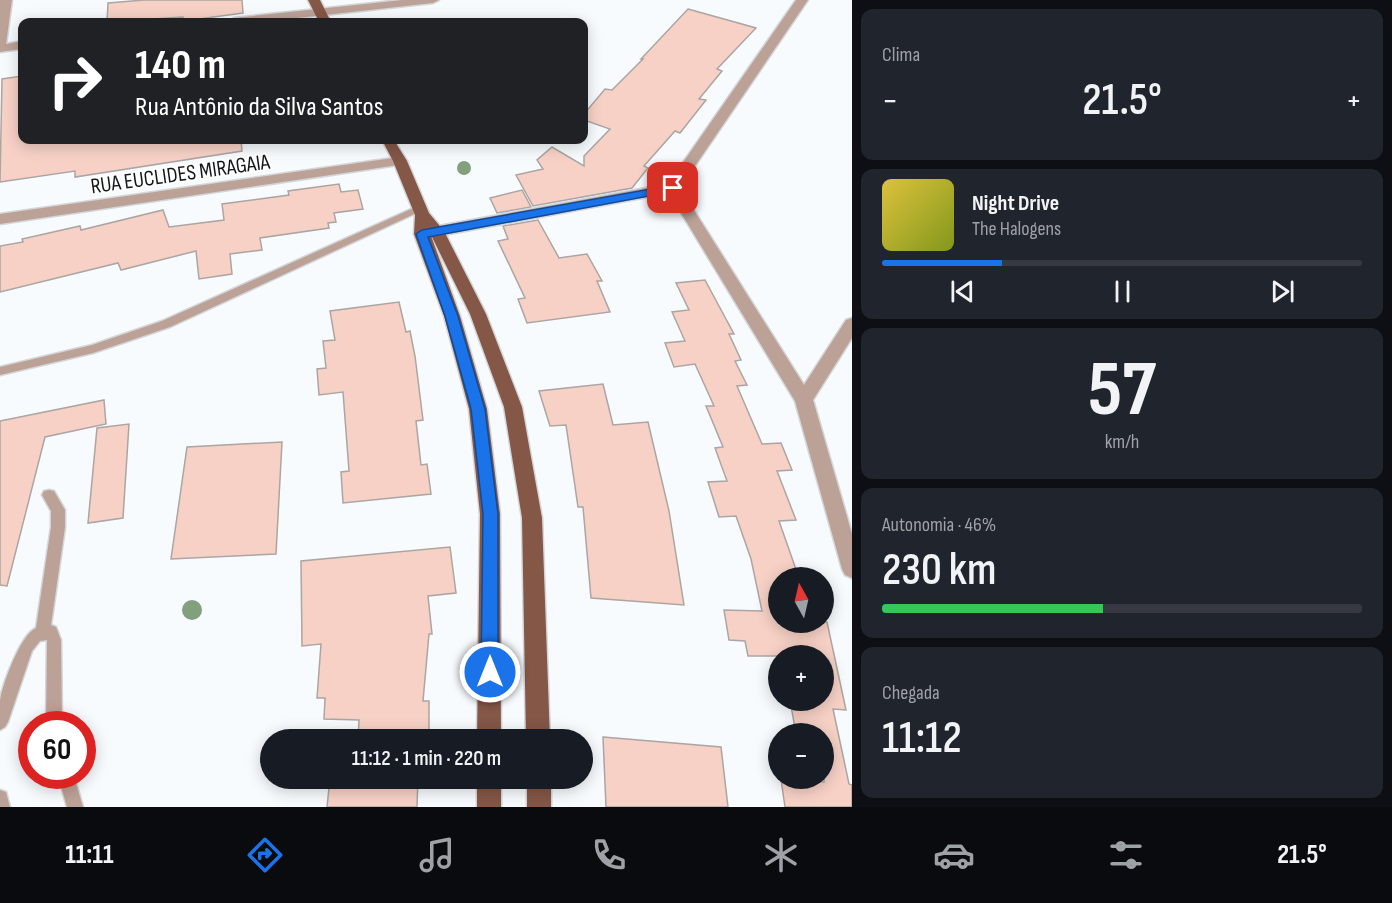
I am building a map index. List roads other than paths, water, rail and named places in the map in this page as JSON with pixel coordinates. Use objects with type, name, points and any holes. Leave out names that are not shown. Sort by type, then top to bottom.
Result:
[{"type":"main road","points":[[314,0],[322,18]]},
{"type":"main road","points":[[390,144],[400,161],[425,222],[478,409],[490,514],[489,729]]},
{"type":"main road","points":[[425,222],[478,314],[513,407],[532,518],[538,729]]},
{"type":"main road","points":[[489,789],[489,807]]},
{"type":"main road","points":[[538,789],[539,807]]},
{"type":"street","points":[[6,0],[0,46],[18,45]]},
{"type":"street","points":[[322,18],[432,0]]},
{"type":"street","points":[[425,222],[673,188],[802,0]]},
{"type":"street","name":"RUA EUCLIDES MIRAGAIA","points":[[0,219],[400,161]]},
{"type":"street","points":[[673,188],[804,400],[852,569]]},
{"type":"street","points":[[804,400],[852,324]]},
{"type":"lane","points":[[0,371],[93,349],[166,324],[425,222]]},
{"type":"lane","points":[[43,633],[58,527],[58,510],[48,495]]},
{"type":"lane","points":[[0,722],[26,647],[36,635],[51,632],[54,640],[54,711]]},
{"type":"lane","points":[[70,789],[75,807]]},
{"type":"lane","points":[[0,798],[2,807]]}]
